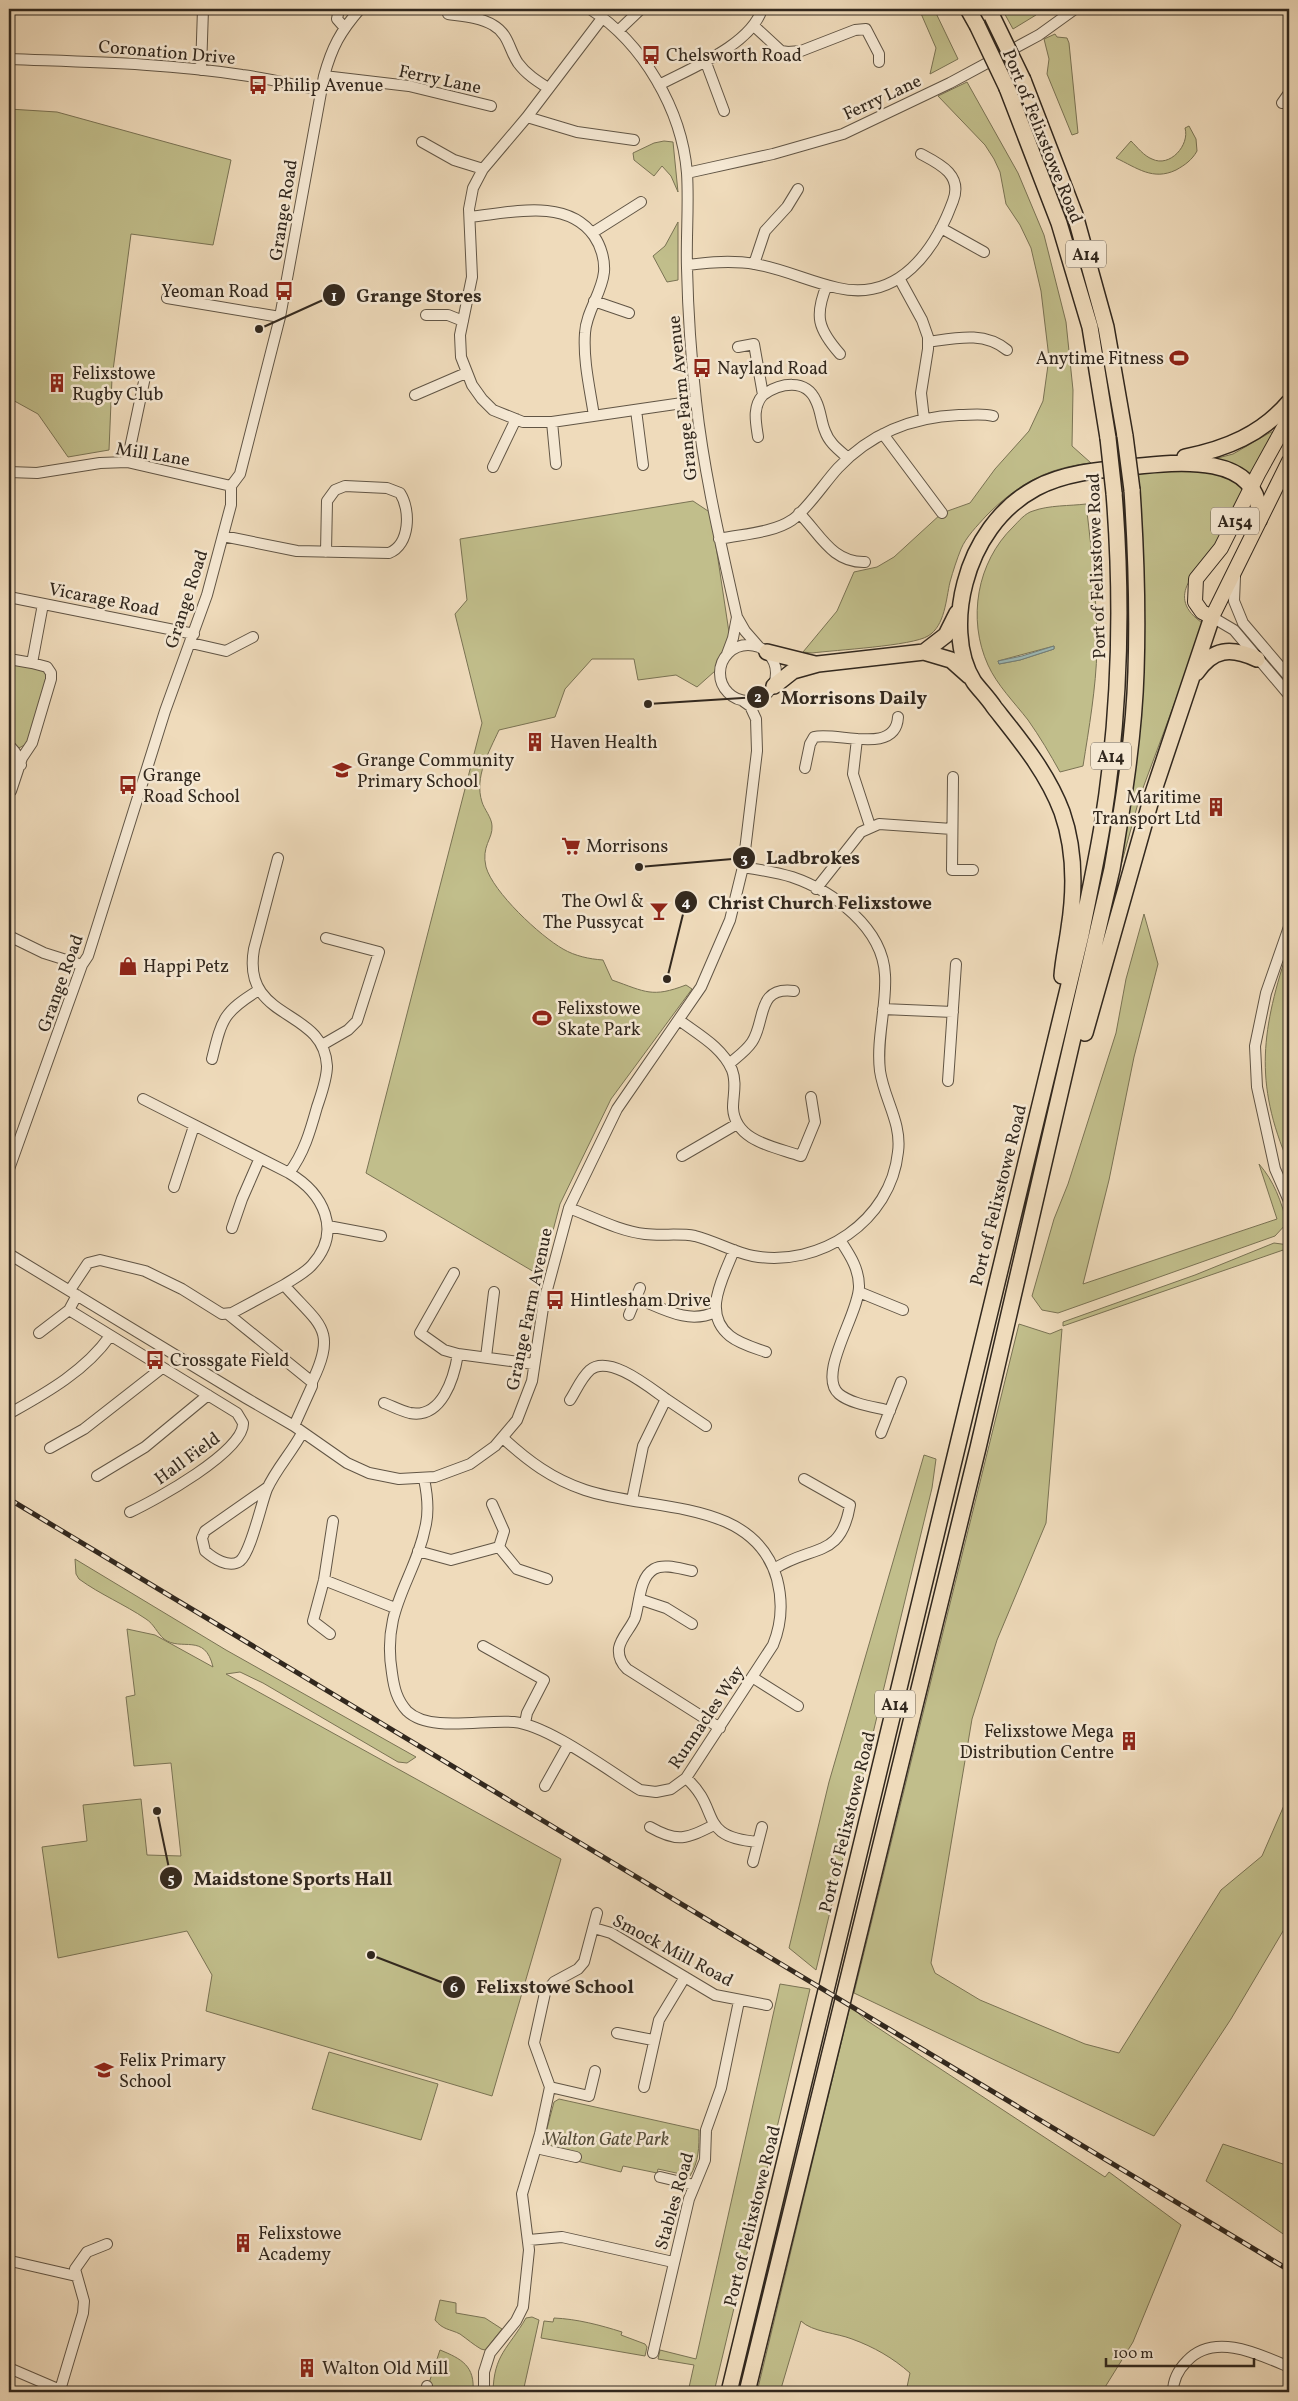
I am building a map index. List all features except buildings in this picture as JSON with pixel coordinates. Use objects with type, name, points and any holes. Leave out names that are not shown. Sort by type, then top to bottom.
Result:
[{"type":"highway","name":"Port of Felixstowe Road","points":[[729,2392],[1081,935],[1102,827],[1112,748],[1120,609],[1114,492],[1108,438],[1090,327],[1059,223],[1007,88],[968,9]]},
{"type":"highway","name":"Port of Felixstowe Road","points":[[747,2392],[978,1448],[1112,869],[1127,780],[1136,656],[1136,578],[1132,490],[1125,436],[1106,327],[1077,224],[1023,80],[990,12]]},
{"type":"highway","points":[[924,652],[946,635],[952,626],[961,602],[968,569],[976,551],[998,518],[1036,488],[1074,475],[1155,464],[1201,454],[1238,441],[1268,424],[1289,402]]},
{"type":"highway","points":[[1155,464],[1197,462],[1215,465],[1236,475],[1252,488],[1258,507],[1258,520]]},
{"type":"highway","points":[[961,602],[962,647],[973,681]]},
{"type":"highway","points":[[1057,1112],[1079,1053],[1153,793],[1212,617]]},
{"type":"highway","points":[[763,650],[818,664]]},
{"type":"highway","points":[[1192,678],[1200,667],[1220,652],[1239,651],[1257,659]]},
{"type":"highway","points":[[772,689],[793,671],[818,664],[924,652],[951,660],[973,681],[1041,768],[1062,814],[1072,859],[1073,880],[1072,904],[1063,965],[1061,1015]]},
{"type":"main road","name":"A154","points":[[1289,418],[1221,548],[1196,579],[1195,602],[1202,612],[1212,617],[1236,571],[1258,520],[1289,461]]},
{"type":"street","points":[[201,70],[203,9]]},
{"type":"street","points":[[339,9],[337,19],[344,27]]},
{"type":"street","name":"Grange Road","points":[[9,1169],[82,965],[88,956],[165,711],[192,638],[223,536],[231,505],[231,486],[240,474],[280,317],[320,90],[332,47],[344,27],[360,9]]},
{"type":"street","name":"Grange Farm Avenue","points":[[590,9],[603,17],[618,31],[636,52],[659,85],[683,149],[687,173],[687,265],[696,401],[707,480],[737,617],[745,631],[763,650]]},
{"type":"street","points":[[618,31],[641,9]]},
{"type":"street","points":[[659,85],[735,43],[754,26],[762,9]]},
{"type":"street","name":"Ferry Lane","points":[[687,173],[781,152],[843,134],[950,83],[1039,35],[1075,9]]},
{"type":"street","points":[[448,14],[482,20],[500,29],[506,36],[518,63],[533,79],[548,88]]},
{"type":"street","points":[[603,17],[527,117],[483,169],[473,188],[469,200],[472,277],[459,346],[466,373],[477,392],[493,410],[533,423],[552,422],[696,401]]},
{"type":"street","points":[[754,26],[781,51],[788,52],[801,51],[856,30],[866,29],[879,54],[879,62]]},
{"type":"street","name":"Coronation Drive","points":[[9,59],[131,64],[201,70],[240,74],[320,90]]},
{"type":"street","points":[[705,60],[724,110]]},
{"type":"street","name":"Ferry Lane","points":[[324,76],[409,86],[491,106]]},
{"type":"street","points":[[1282,103],[1289,93]]},
{"type":"street","points":[[527,117],[576,132],[634,140]]},
{"type":"street","points":[[422,142],[454,160],[483,169]]},
{"type":"street","points":[[687,265],[715,262],[754,264],[789,272],[839,289],[863,289],[882,286],[899,278],[923,259],[941,228],[954,200],[956,186],[945,166],[921,154]]},
{"type":"street","points":[[754,264],[765,232],[787,207],[798,189]]},
{"type":"street","points":[[592,233],[641,202]]},
{"type":"street","points":[[470,217],[520,211],[560,213],[579,221],[597,240],[604,264],[602,282],[586,323],[585,343],[594,416]]},
{"type":"street","points":[[941,228],[984,252]]},
{"type":"street","points":[[899,278],[922,320],[928,342],[921,393],[924,419]]},
{"type":"street","points":[[828,285],[819,305],[820,320],[827,337],[840,354]]},
{"type":"street","points":[[167,298],[280,317]]},
{"type":"street","points":[[594,302],[629,313]]},
{"type":"street","points":[[426,315],[448,315],[463,321]]},
{"type":"street","points":[[928,342],[976,337],[997,342],[1007,350]]},
{"type":"street","points":[[738,347],[754,344],[763,395]]},
{"type":"street","points":[[415,395],[466,373]]},
{"type":"street","points":[[127,462],[145,377]]},
{"type":"street","points":[[758,437],[756,412],[757,405],[763,395],[786,385],[799,386],[809,391],[817,402],[828,438],[848,458]]},
{"type":"street","points":[[636,410],[643,465]]},
{"type":"street","points":[[719,539],[777,526],[794,519],[848,458],[883,434],[904,424],[924,419],[978,414],[993,416]]},
{"type":"street","points":[[493,467],[516,419]]},
{"type":"street","points":[[552,422],[556,464]]},
{"type":"street","points":[[883,434],[942,513]]},
{"type":"street","name":"Mill Lane","points":[[9,472],[38,473],[100,463],[127,462],[231,486]]},
{"type":"street","points":[[223,536],[283,550],[326,552],[385,554],[398,549],[403,543],[405,502],[400,493],[387,488],[345,486],[335,490],[327,501],[326,552]]},
{"type":"street","points":[[799,513],[828,548],[842,558],[865,562]]},
{"type":"street","points":[[1236,571],[1233,591],[1237,613],[1243,623],[1289,677]]},
{"type":"street","name":"Vicarage Road","points":[[9,597],[192,638],[226,651],[253,637]]},
{"type":"street","points":[[32,663],[43,604]]},
{"type":"street","name":"Grange Farm Avenue","points":[[725,657],[733,638],[737,617]]},
{"type":"street","points":[[1212,617],[1234,630],[1289,695]]},
{"type":"street","points":[[743,701],[762,698],[772,689],[776,668],[763,650],[744,646],[737,648],[725,657],[721,667],[721,681],[725,689],[733,697],[750,706],[756,719]]},
{"type":"street","points":[[9,659],[47,667],[51,676],[32,743],[24,754],[11,791]]},
{"type":"street","name":"Grange Farm Avenue","points":[[9,1254],[298,1429],[337,1457],[369,1473],[399,1479],[424,1479],[470,1464],[486,1454],[503,1438],[517,1420],[526,1400],[544,1301],[569,1208],[617,1109],[702,987],[730,920],[743,867],[754,784],[756,719],[772,689]]},
{"type":"street","points":[[805,768],[810,744],[814,737],[875,739],[890,735],[898,723],[898,717]]},
{"type":"street","points":[[857,739],[853,774],[870,826]]},
{"type":"street","points":[[9,744],[18,756],[21,765]]},
{"type":"street","points":[[953,777],[952,870],[973,870]]},
{"type":"street","points":[[816,889],[861,832],[870,826],[879,824],[952,829]]},
{"type":"street","points":[[278,858],[253,956],[253,973],[259,990],[271,1003],[313,1032],[322,1045],[327,1066],[305,1148],[289,1174]]},
{"type":"street","points":[[569,1208],[639,1233],[692,1236],[754,1256],[788,1257],[815,1252],[840,1240],[860,1225],[881,1202],[897,1162],[898,1133],[884,1088],[879,1064],[886,974],[875,940],[866,925],[816,889],[793,878],[743,867]]},
{"type":"street","points":[[1289,927],[1266,993],[1255,1046],[1257,1087],[1274,1169],[1289,1201]]},
{"type":"street","points":[[9,936],[44,953],[82,965]]},
{"type":"street","points":[[322,1045],[348,1030],[360,1017],[379,952],[326,938]]},
{"type":"street","points":[[948,1081],[956,964]]},
{"type":"street","points":[[212,1059],[223,1019],[235,1006],[259,990]]},
{"type":"street","points":[[729,1064],[752,1042],[757,1033],[763,1006],[768,999],[780,991],[794,991]]},
{"type":"street","points":[[883,1009],[953,1012]]},
{"type":"street","points":[[679,1020],[715,1046],[729,1064],[735,1083],[733,1109],[737,1124],[750,1138],[801,1156],[815,1122],[811,1097]]},
{"type":"street","points":[[143,1099],[306,1184],[317,1196],[326,1215],[328,1226],[324,1247],[317,1259],[305,1272],[228,1314]]},
{"type":"street","points":[[682,1156],[737,1124]]},
{"type":"street","points":[[174,1187],[194,1126]]},
{"type":"street","points":[[232,1228],[259,1160]]},
{"type":"street","points":[[328,1226],[381,1236]]},
{"type":"street","points":[[840,1240],[858,1274],[859,1292],[833,1366],[831,1380],[835,1390],[846,1398],[890,1411]]},
{"type":"street","points":[[734,1250],[717,1296],[715,1312],[729,1335],[766,1352]]},
{"type":"street","points":[[39,1333],[69,1310],[73,1292],[88,1263],[100,1260],[151,1274],[182,1290],[214,1311],[228,1314],[312,1382]]},
{"type":"street","points":[[454,1273],[420,1333],[444,1350],[458,1354],[534,1364]]},
{"type":"street","points":[[268,1487],[205,1531],[202,1538],[205,1551],[224,1563],[233,1564],[241,1560],[247,1550],[268,1487],[298,1429],[312,1382],[321,1362],[325,1338],[317,1323],[284,1285]]},
{"type":"street","points":[[629,1314],[640,1288]]},
{"type":"street","points":[[486,1357],[494,1292]]},
{"type":"street","points":[[859,1292],[904,1310]]},
{"type":"street","points":[[636,1298],[691,1319],[702,1318],[715,1312]]},
{"type":"street","points":[[69,1310],[238,1414],[246,1398]]},
{"type":"street","points":[[12,1412],[32,1401],[86,1364],[110,1336]]},
{"type":"street","points":[[384,1403],[410,1413],[422,1412],[434,1407],[446,1392],[454,1374],[458,1354]]},
{"type":"street","points":[[570,1400],[587,1373],[595,1367],[604,1365],[618,1369],[706,1426]]},
{"type":"street","points":[[50,1448],[70,1439],[96,1421],[162,1368]]},
{"type":"street","points":[[881,1434],[901,1382]]},
{"type":"street","points":[[97,1476],[145,1447],[208,1396]]},
{"type":"street","points":[[632,1500],[644,1446],[666,1399]]},
{"type":"street","name":"Hall Field","points":[[130,1512],[178,1487],[234,1444],[243,1433],[244,1428],[238,1414]]},
{"type":"street","name":"Runnacles Way","points":[[424,1479],[428,1513],[418,1551],[395,1608],[389,1640],[391,1667],[397,1697],[416,1718],[431,1722],[525,1723],[539,1728],[640,1790],[656,1792],[671,1789],[686,1778],[773,1646],[780,1622],[780,1596],[774,1569],[766,1553],[750,1536],[732,1524],[696,1512],[587,1491],[555,1478],[536,1466],[503,1438]]},
{"type":"street","points":[[774,1569],[798,1556],[833,1544],[843,1532],[850,1505],[804,1479]]},
{"type":"street","points":[[492,1504],[504,1531],[499,1547]]},
{"type":"street","points":[[330,1634],[313,1621],[324,1580],[333,1521]]},
{"type":"street","points":[[418,1551],[451,1560],[499,1547]]},
{"type":"street","points":[[499,1547],[517,1569],[547,1579]]},
{"type":"street","points":[[692,1571],[658,1567],[645,1578],[631,1625],[620,1645],[619,1656],[627,1669],[720,1728]]},
{"type":"street","points":[[324,1580],[395,1608]]},
{"type":"street","points":[[639,1599],[666,1608],[692,1624]]},
{"type":"street","points":[[483,1646],[544,1680],[527,1714],[525,1723]]},
{"type":"street","points":[[752,1677],[798,1706]]},
{"type":"street","points":[[545,1786],[568,1745]]},
{"type":"street","points":[[686,1778],[700,1795],[714,1825],[731,1839],[758,1842]]},
{"type":"street","points":[[650,1828],[665,1836],[684,1838],[714,1825]]},
{"type":"street","points":[[753,1862],[762,1828]]},
{"type":"street","points":[[484,2392],[484,2372],[490,2353],[516,2321],[522,2307],[529,2240],[522,2194],[526,2173],[536,2148],[550,2087],[534,2043],[545,1994],[554,1982],[578,1969],[584,1962],[594,1928],[596,1913]]},
{"type":"street","name":"Smock Mill Road","points":[[594,1928],[611,1933],[715,1995],[767,2005]]},
{"type":"street","points":[[644,2087],[659,2020],[685,1978]]},
{"type":"street","name":"Stables Road","points":[[653,2353],[673,2262],[694,2185],[702,2172],[705,2160],[706,2130],[721,2088],[739,2001]]},
{"type":"street","points":[[617,2033],[653,2040]]},
{"type":"street","points":[[550,2087],[589,2096],[595,2071]]},
{"type":"street","points":[[536,2148],[576,2157]]},
{"type":"street","points":[[660,2177],[694,2185]]},
{"type":"street","points":[[529,2240],[562,2236],[673,2262]]},
{"type":"street","points":[[9,2368],[62,2391],[83,2313],[84,2301],[75,2269],[86,2252],[108,2244]]},
{"type":"street","points":[[16,2262],[76,2276]]},
{"type":"street","points":[[1173,2392],[1174,2382],[1182,2366],[1189,2359],[1207,2349],[1228,2347],[1240,2349],[1289,2366]]},
{"type":"green space","points":[[919,9],[934,9],[958,59],[930,74],[936,48]]},
{"type":"green space","points":[[1002,9],[1033,9],[1036,15],[1013,29]]},
{"type":"green space","points":[[1055,34],[1057,37],[1067,38],[1069,43],[1078,133],[1072,135],[1047,74],[1049,59],[1044,39]]},
{"type":"green space","points":[[967,82],[1018,173],[1044,235],[1066,322],[1073,390],[1072,446],[1091,463],[1060,469],[1034,479],[1021,486],[986,516],[963,545],[951,578],[941,619],[934,632],[928,636],[890,645],[812,653],[803,652],[837,611],[854,572],[877,567],[894,557],[942,513],[970,503],[995,469],[1029,431],[1043,401],[1049,358],[1041,291],[1031,248],[1020,225],[1006,204],[1000,172],[994,159],[985,145],[938,96]]},
{"type":"green space","points":[[9,109],[57,112],[231,160],[213,245],[131,234],[112,378],[109,450],[68,457],[38,414],[9,398]]},
{"type":"green space","points":[[1189,126],[1196,139],[1197,151],[1188,162],[1176,170],[1168,173],[1152,174],[1116,158],[1131,141],[1149,158],[1159,161],[1172,158],[1182,148],[1186,135],[1185,128]]},
{"type":"green space","points":[[673,142],[678,192],[671,176],[662,166],[654,176],[634,160],[633,153],[654,143]]},
{"type":"green space","points":[[678,222],[678,280],[667,282],[653,256],[665,246]]},
{"type":"green space","points":[[1271,432],[1276,432],[1251,479],[1217,461],[1218,458],[1233,454]]},
{"type":"green space","points":[[1186,470],[1203,471],[1219,475],[1240,486],[1246,492],[1222,537],[1188,583],[1185,593],[1186,603],[1192,614],[1204,624],[1140,796],[1109,909],[1142,571],[1138,473]]},
{"type":"green space","points":[[693,501],[711,513],[730,639],[718,659],[715,671],[697,687],[676,675],[638,680],[634,659],[592,659],[565,689],[555,717],[499,730],[481,774],[480,793],[492,826],[485,854],[486,867],[490,877],[507,901],[553,943],[572,954],[603,960],[612,980],[649,992],[665,991],[686,985],[692,989],[611,1099],[560,1204],[541,1276],[366,1173],[482,723],[455,614],[467,600],[460,539]]},
{"type":"green space","points":[[1086,504],[1096,613],[1097,649],[1092,708],[1083,766],[1060,772],[1028,720],[1001,686],[988,665],[978,629],[977,610],[979,592],[991,557],[1001,541],[1019,520],[1030,512],[1039,509]],"holes":[[[1054,646],[1054,649],[1020,660],[999,664],[998,661]]]},
{"type":"green space","points":[[9,662],[41,667],[48,676],[28,743],[19,748],[9,740]]},
{"type":"green space","points":[[1144,914],[1158,964],[1134,1057],[1109,1180],[1083,1284],[1277,1219],[1259,1164],[1269,1177],[1287,1223],[1275,1236],[1058,1313],[1042,1310],[1032,1296],[1054,1219],[1068,1184],[1116,1033],[1126,979]]},
{"type":"green space","points":[[1289,946],[1289,1164],[1270,1107],[1265,1055],[1273,1003]]},
{"type":"green space","points":[[1274,1243],[1289,1245],[1289,1248],[1063,1326],[1063,1322],[1195,1275]]},
{"type":"green space","points":[[1019,1324],[1050,1334],[1062,1329],[1046,1523],[997,1640],[972,1719],[931,1963],[935,1973],[980,2000],[1085,2044],[1119,2053],[1221,1890],[1262,1856],[1289,1794],[1289,1921],[1231,2019],[1154,2136],[854,1993]]},
{"type":"green space","points":[[924,1455],[936,1459],[932,1488],[816,1970],[789,1948],[829,1782]]},
{"type":"green space","points":[[75,1559],[226,1650],[416,1757],[407,1763],[398,1762],[263,1683],[240,1672],[226,1674],[561,1859],[492,2096],[206,2011],[212,1975],[187,1931],[58,1958],[42,1847],[87,1841],[83,1805],[141,1799],[147,1855],[181,1856],[171,1763],[134,1766],[126,1697],[135,1695],[127,1629],[155,1635],[213,1667],[209,1656],[198,1646],[178,1644],[164,1639],[146,1619],[79,1579],[76,1574]]},
{"type":"green space","points":[[780,1984],[810,1989],[714,2392],[688,2392],[694,2365],[658,2359],[660,2350],[696,2359]]},
{"type":"green space","points":[[850,2006],[866,2020],[1105,2177],[1109,2172],[1181,2225],[1133,2342],[1102,2392],[924,2392],[907,2387],[910,2373],[883,2353],[852,2339],[812,2328],[801,2321],[780,2392],[757,2392]]},
{"type":"green space","points":[[329,2052],[438,2084],[421,2140],[312,2109]]},
{"type":"green space","name":"Walton Gate Park","points":[[559,2099],[699,2130],[698,2154],[690,2176],[658,2169],[657,2173],[623,2166],[621,2172],[577,2161],[546,2145],[544,2140],[554,2102]]},
{"type":"green space","points":[[1223,2144],[1289,2166],[1289,2238],[1206,2181]]},
{"type":"green space","points":[[440,2300],[456,2303],[456,2313],[485,2318],[502,2329],[485,2350],[481,2349],[460,2334],[441,2326],[435,2320]]},
{"type":"green space","points":[[532,2317],[539,2320],[523,2392],[493,2392],[496,2369],[503,2352],[526,2318]]},
{"type":"green space","points":[[554,2318],[588,2323],[622,2332],[621,2335],[645,2344],[647,2347],[645,2356],[541,2338],[544,2321],[553,2322]]},
{"type":"green space","points":[[440,2350],[461,2360],[466,2365],[472,2376],[473,2392],[426,2392]]},
{"type":"water","points":[[1054,646],[1054,649],[1020,660],[999,664],[998,661],[1022,656]]},
{"type":"railway","points":[[9,1499],[1289,2270]]},
{"type":"place","name":"Chelsworth Road","points":[[651,55]]},
{"type":"place","name":"Philip Avenue","points":[[258,85]]},
{"type":"place","name":"Yeoman Road","points":[[284,291]]},
{"type":"place","name":"Grange Stores","points":[[259,329]]},
{"type":"place","name":"Anytime Fitness","points":[[1179,358]]},
{"type":"place","name":"Nayland Road","points":[[702,368]]},
{"type":"place","name":"Felixstowe Rugby Club","points":[[57,383]]},
{"type":"place","name":"Morrisons Daily","points":[[648,704]]},
{"type":"place","name":"Haven Health","points":[[535,742]]},
{"type":"place","name":"Grange Community Primary School","points":[[342,770]]},
{"type":"place","name":"Grange Road School","points":[[128,785]]},
{"type":"place","name":"Maritime Transport Ltd","points":[[1216,807]]},
{"type":"place","name":"Morrisons","points":[[571,846]]},
{"type":"place","name":"Ladbrokes","points":[[639,867]]},
{"type":"place","name":"The Owl & The Pussycat","points":[[659,911]]},
{"type":"place","name":"Happi Petz","points":[[128,966]]},
{"type":"place","name":"Christ Church Felixstowe","points":[[667,979]]},
{"type":"place","name":"Felixstowe Skate Park","points":[[542,1018]]},
{"type":"place","name":"Hintlesham Drive","points":[[555,1300]]},
{"type":"place","name":"Crossgate Field","points":[[155,1360]]},
{"type":"place","name":"Felixstowe Mega Distribution Centre","points":[[1129,1741]]},
{"type":"place","name":"Maidstone Sports Hall","points":[[157,1811]]},
{"type":"place","name":"Felixstowe School","points":[[371,1955]]},
{"type":"place","name":"Felix Primary School","points":[[104,2070]]},
{"type":"place","name":"Felixstowe Academy","points":[[243,2243]]},
{"type":"place","name":"Walton Old Mill","points":[[307,2368]]}]
